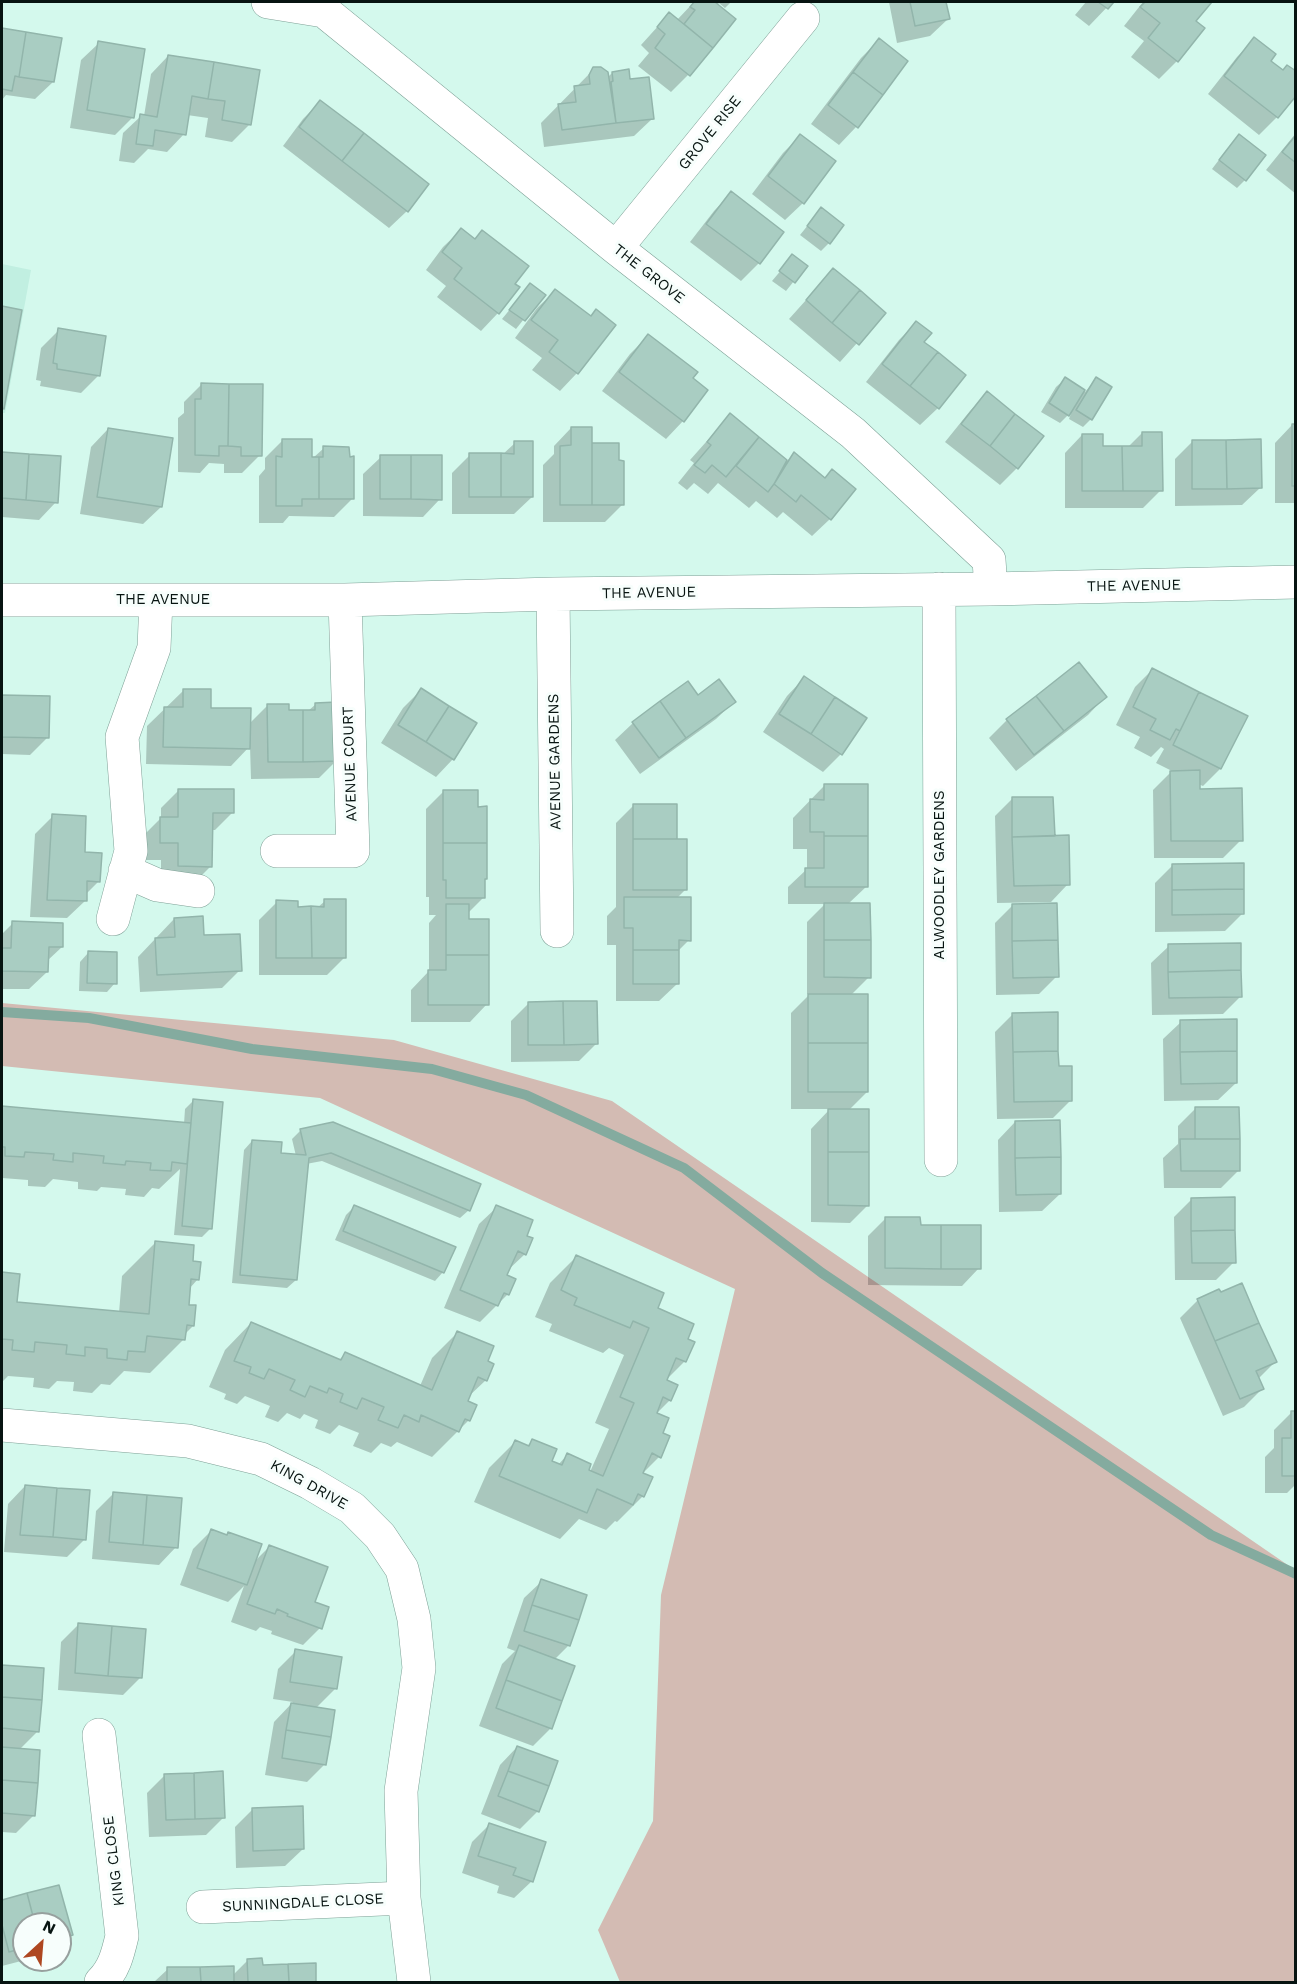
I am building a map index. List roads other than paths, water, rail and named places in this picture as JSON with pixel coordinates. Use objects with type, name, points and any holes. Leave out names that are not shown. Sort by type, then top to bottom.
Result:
[{"type":"street","name":"THE GROVE","points":[[268,2],[324,11],[616,248],[853,433],[989,560],[991,590]]},
{"type":"street","name":"GROVE RISE","points":[[616,248],[804,18]]},
{"type":"street","name":"THE AVENUE","points":[[2,600],[345,600],[553,594],[991,590],[1296,582]]},
{"type":"street","name":"ALWOODLEY GARDENS","points":[[939,589],[941,1160]]},
{"type":"street","name":"AVENUE GARDENS","points":[[553,594],[557,930]]},
{"type":"street","points":[[113,919],[131,851],[122,737],[154,648],[156,600]]},
{"type":"street","name":"AVENUE COURT","points":[[277,851],[353,851],[345,600]]},
{"type":"street","points":[[125,871],[157,885],[198,891]]},
{"type":"street","name":"KING DRIVE","points":[[2,1425],[188,1441],[261,1459],[310,1483],[352,1508],[380,1536],[402,1569],[414,1619],[419,1668],[401,1791],[404,1898],[414,1983]]},
{"type":"street","name":"KING CLOSE","points":[[99,1734],[122,1936],[117,1956],[101,1983]]},
{"type":"street","name":"SUNNINGDALE CLOSE","points":[[202,1908],[404,1898]]},
{"type":"waterway","points":[[2,1012],[89,1018],[252,1049],[432,1069],[526,1095],[684,1168],[822,1273],[1211,1535],[1296,1574]]}]
